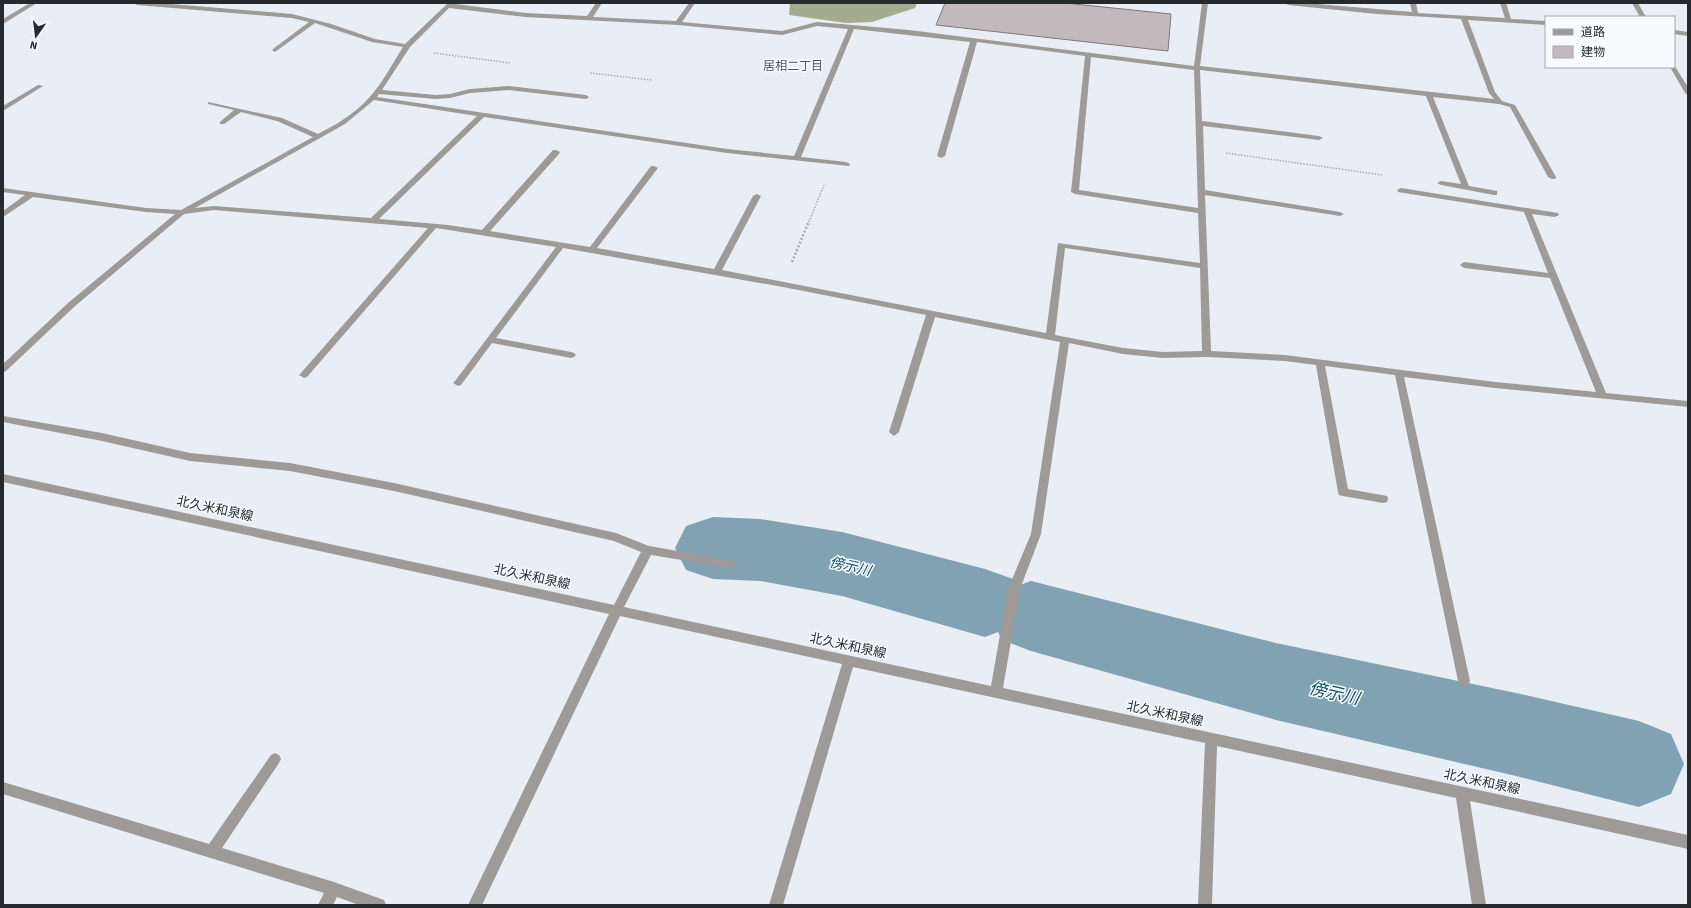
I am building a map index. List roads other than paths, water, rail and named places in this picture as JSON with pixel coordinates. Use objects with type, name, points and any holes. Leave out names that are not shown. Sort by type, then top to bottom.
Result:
[{"type":"street","points":[[3,22],[34,3]]},
{"type":"street","points":[[137,3],[271,14],[314,21],[374,41],[407,46]]},
{"type":"street","points":[[588,18],[599,3]]},
{"type":"street","points":[[678,23],[692,3]]},
{"type":"street","points":[[1205,3],[1197,68],[1208,354]]},
{"type":"street","points":[[1288,3],[1464,18],[1545,23]]},
{"type":"street","points":[[1412,3],[1415,14]]},
{"type":"street","points":[[1503,3],[1509,21]]},
{"type":"street","points":[[1635,3],[1642,16]]},
{"type":"street","points":[[3,369],[71,305],[182,212],[343,123],[375,95],[407,46],[449,5],[526,14],[678,23],[782,33],[817,24],[852,27],[1500,102],[1514,106],[1552,177]]},
{"type":"street","points":[[1464,18],[1492,93],[1500,102]]},
{"type":"street","points":[[275,50],[314,21]]},
{"type":"street","points":[[796,159],[852,27]]},
{"type":"street","points":[[1675,32],[1688,34]]},
{"type":"street","points":[[941,156],[974,40]]},
{"type":"street","points":[[1088,54],[1075,192],[1202,211]]},
{"type":"street","points":[[1674,68],[1686,85],[1688,93]]},
{"type":"street","points":[[3,109],[40,86]]},
{"type":"street","points":[[375,95],[436,97],[450,96],[470,91],[509,88],[586,97]]},
{"type":"street","points":[[1429,94],[1466,188]]},
{"type":"street","points":[[375,95],[482,114],[726,151],[846,164]]},
{"type":"street","points":[[210,103],[284,120],[300,126],[319,137]]},
{"type":"street","points":[[222,123],[239,110]]},
{"type":"street","points":[[374,220],[482,114]]},
{"type":"street","points":[[1199,123],[1319,138]]},
{"type":"street","points":[[484,233],[556,152]]},
{"type":"street","points":[[592,250],[654,168]]},
{"type":"street","points":[[1441,183],[1494,193]]},
{"type":"street","points":[[3,190],[146,210],[182,212],[214,208],[434,226],[592,250],[783,284],[1065,340],[1136,352],[1163,355],[1208,354],[1285,358],[1399,374],[1688,404]]},
{"type":"street","points":[[1401,190],[1555,215]]},
{"type":"street","points":[[1201,192],[1340,214]]},
{"type":"street","points":[[3,215],[32,194]]},
{"type":"street","points":[[716,273],[757,196]]},
{"type":"street","points":[[1527,211],[1602,396]]},
{"type":"street","points":[[304,374],[434,226]]},
{"type":"street","points":[[458,383],[561,245]]},
{"type":"street","points":[[1050,337],[1061,245],[1204,266]]},
{"type":"street","points":[[1464,265],[1554,276]]},
{"type":"street","points":[[894,432],[931,314]]},
{"type":"street","points":[[491,340],[571,355]]},
{"type":"street","points":[[996,692],[1014,589],[1036,534],[1065,340]]},
{"type":"street","points":[[1320,363],[1343,492],[1383,499]]},
{"type":"street","points":[[1399,374],[1464,681]]},
{"type":"street","points":[[3,419],[190,457],[290,468],[394,487],[616,537],[648,550],[730,564]]},
{"type":"street","name":"北久米和泉線","points":[[3,478],[1688,842]]},
{"type":"street","points":[[475,905],[616,610],[648,550]]},
{"type":"street","points":[[776,905],[849,660]]},
{"type":"street","points":[[1205,905],[1211,738]]},
{"type":"street","points":[[212,852],[274,759]]},
{"type":"street","points":[[3,788],[334,889],[379,905]]},
{"type":"street","points":[[1462,792],[1479,905]]},
{"type":"street","points":[[324,905],[334,889]]},
{"type":"waterway","name":"傍示川","points":[[713,548],[760,550],[842,564],[985,603]]},
{"type":"waterway","name":"傍示川","points":[[1031,616],[1276,682],[1639,764]]},
{"type":"district","name":"居相二丁目","points":[[793,66]]}]
